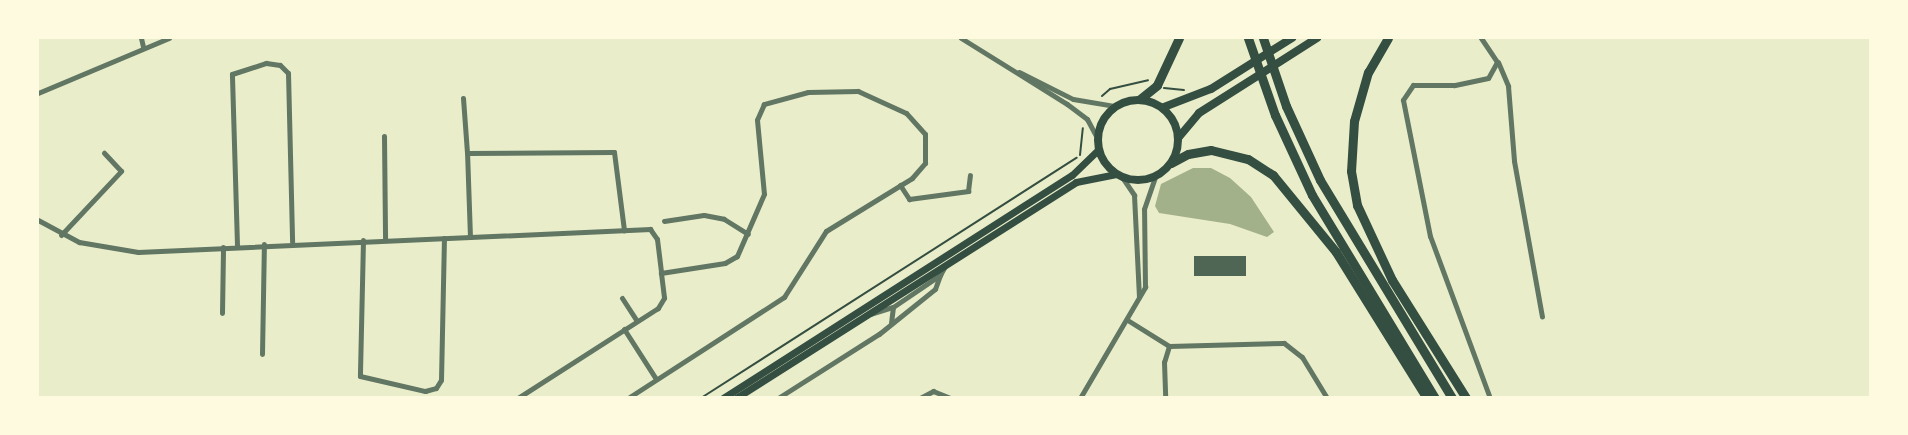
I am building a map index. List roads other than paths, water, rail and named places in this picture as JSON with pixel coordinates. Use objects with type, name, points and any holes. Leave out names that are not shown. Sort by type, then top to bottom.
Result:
[{"type":"highway","points":[[1140,99],[1157,85],[1179,38]]},
{"type":"highway","points":[[1248,38],[1275,115],[1312,195],[1435,398]]},
{"type":"highway","points":[[1262,38],[1286,106],[1320,180],[1452,398]]},
{"type":"highway","points":[[1388,38],[1368,72],[1354,122],[1351,171],[1357,205],[1392,280],[1466,398]]},
{"type":"highway","points":[[1171,163],[1188,154],[1211,150],[1248,158],[1273,174],[1336,252],[1427,398]]},
{"type":"main road","points":[[736,398],[1076,182],[1119,176],[1155,177],[1171,163],[1179,137],[1187,123],[1236,87],[1317,38]]},
{"type":"main road","points":[[1119,176],[1099,149],[1098,140],[1106,115],[1115,106],[1140,99],[1164,107],[1191,99],[1290,39]]},
{"type":"main road","points":[[1164,107],[1179,137]]},
{"type":"main road","points":[[724,398],[1072,175],[1099,149]]},
{"type":"street","points":[[141,38],[143,47]]},
{"type":"street","points":[[38,94],[143,47],[169,38]]},
{"type":"street","points":[[961,38],[1019,72],[1087,119],[1098,140]]},
{"type":"street","points":[[1481,38],[1497,62],[1508,86],[1515,170],[1542,316]]},
{"type":"street","points":[[1490,398],[1430,236],[1403,100],[1413,85],[1454,85],[1488,78],[1497,62]]},
{"type":"street","points":[[237,246],[232,74],[266,63],[280,65],[288,73],[292,242]]},
{"type":"street","points":[[1019,72],[1094,106],[1115,106]]},
{"type":"street","points":[[628,398],[784,297],[826,231],[900,185],[925,163],[928,148],[925,134],[906,113],[858,91],[830,89],[779,98],[764,104],[757,120],[764,194],[737,256],[725,263],[661,273]]},
{"type":"street","points":[[462,98],[467,153],[470,237]]},
{"type":"street","points":[[384,136],[385,240]]},
{"type":"street","points":[[467,153],[614,152],[624,230]]},
{"type":"street","points":[[61,235],[121,171],[104,153]]},
{"type":"street","points":[[900,185],[909,199],[968,191],[970,175]]},
{"type":"street","points":[[1119,176],[1134,195],[1139,298]]},
{"type":"street","points":[[1080,398],[1129,321],[1139,298],[1146,275],[1144,209],[1155,177]]},
{"type":"street","points":[[664,221],[704,215],[724,219],[748,234]]},
{"type":"street","points":[[38,220],[61,235],[120,252],[292,242],[470,237],[641,228],[654,234],[664,298],[658,308],[518,398]]},
{"type":"street","points":[[363,240],[360,376],[425,391],[436,388],[441,380],[444,238]]},
{"type":"street","points":[[262,354],[264,244]]},
{"type":"street","points":[[222,313],[223,246]]},
{"type":"street","points":[[778,398],[891,323],[935,289],[945,264]]},
{"type":"street","points":[[867,314],[893,307],[940,275]]},
{"type":"street","points":[[622,298],[637,321]]},
{"type":"street","points":[[891,323],[893,307]]},
{"type":"street","points":[[1129,321],[1169,346],[1284,343],[1302,357],[1327,398]]},
{"type":"street","points":[[624,329],[656,379]]},
{"type":"street","points":[[1166,398],[1164,362],[1169,346]]},
{"type":"street","points":[[920,398],[933,391],[950,398]]}]
